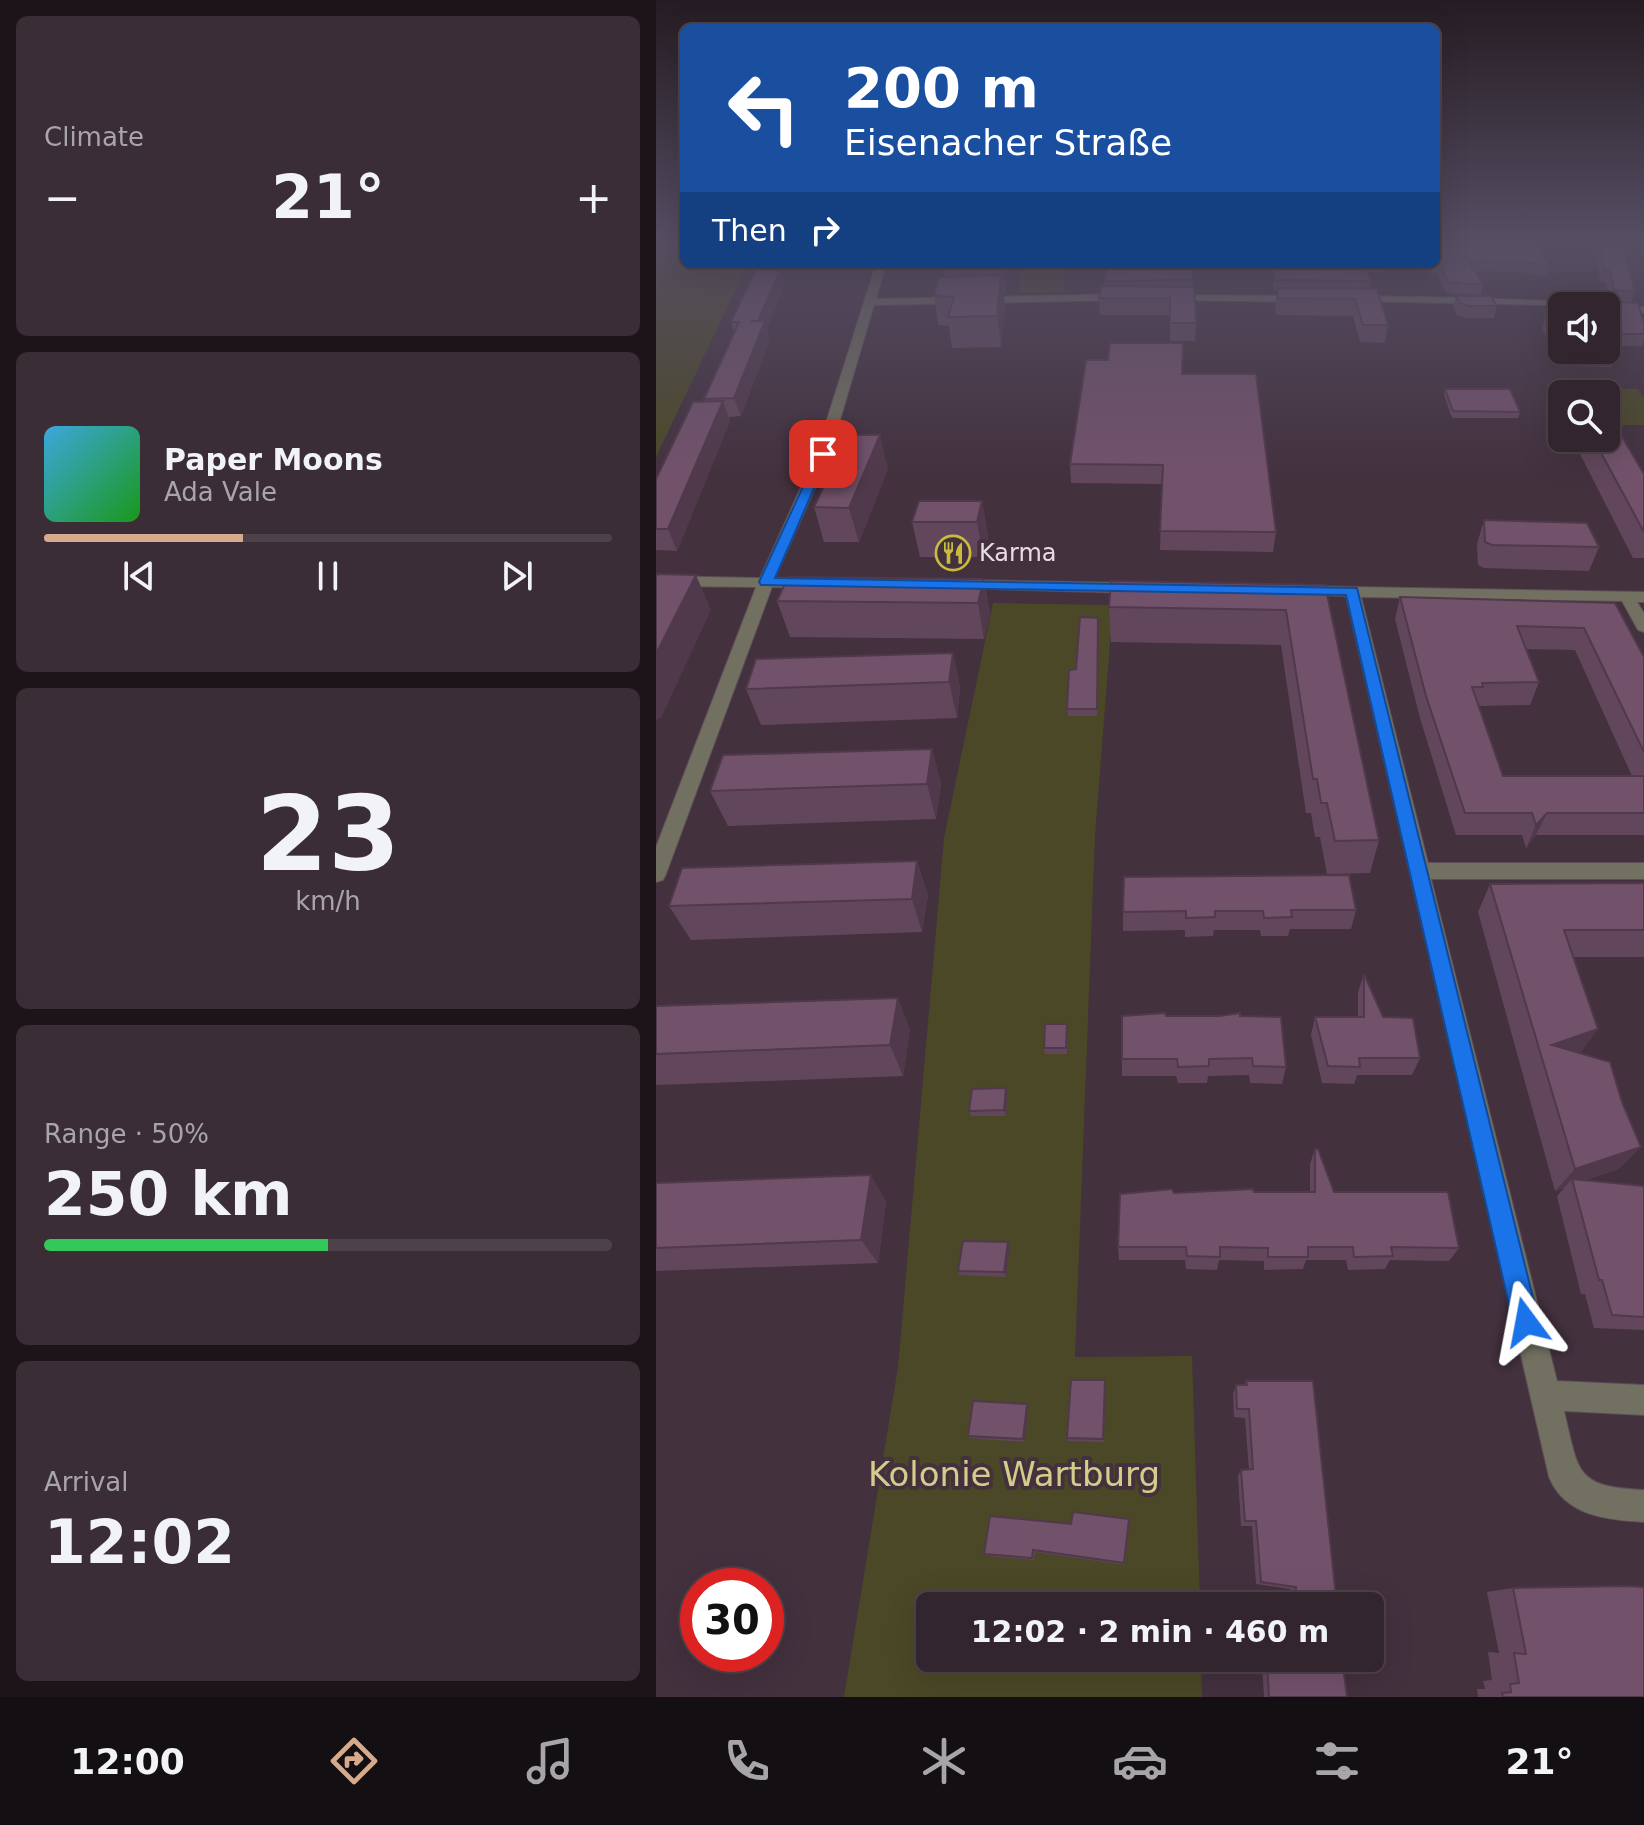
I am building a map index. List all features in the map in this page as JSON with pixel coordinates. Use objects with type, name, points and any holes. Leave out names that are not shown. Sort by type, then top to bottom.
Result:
[{"type":"street","points":[[656,874],[766,582],[823,454],[864,317]]},
{"type":"street","points":[[656,581],[834,583]]},
{"type":"street","points":[[942,585],[1156,588]]},
{"type":"street","points":[[1277,590],[1636,597],[1644,627]]},
{"type":"street","points":[[1352,591],[1565,1477],[1582,1496],[1605,1504],[1644,1506]]},
{"type":"street","points":[[1418,871],[1644,871]]},
{"type":"street","points":[[1545,1395],[1644,1400]]},
{"type":"green space","points":[[656,317],[723,317],[656,457]]},
{"type":"green space","points":[[1620,389],[1638,389],[1644,398],[1644,425],[1620,425]]},
{"type":"green space","name":"Kolonie Wartburg","points":[[993,603],[1113,605],[1095,835],[1075,1357],[1192,1356],[1200,1592],[916,1592],[916,1672],[1201,1672],[1202,1697],[844,1697],[898,1367],[944,838]]},
{"type":"building","points":[[733,317],[760,317],[758,321],[765,321],[734,398],[704,399],[739,322],[731,322]]},
{"type":"building","points":[[1170,317],[1196,317],[1196,323],[1170,323]]},
{"type":"building","points":[[1361,317],[1386,317],[1388,325],[1363,325]]},
{"type":"building","points":[[1620,317],[1642,317],[1644,334],[1622,334]]},
{"type":"building","points":[[1110,343],[1183,343],[1182,374],[1256,374],[1276,532],[1160,531],[1163,465],[1070,464],[1086,360],[1108,360]]},
{"type":"building","points":[[1445,389],[1510,389],[1520,412],[1453,411]]},
{"type":"building","points":[[723,401],[668,529],[656,529],[656,479],[693,402]]},
{"type":"building","points":[[1620,433],[1644,474],[1644,532],[1601,452],[1620,452]]},
{"type":"building","points":[[848,435],[880,435],[849,508],[814,507]]},
{"type":"building","points":[[919,501],[982,501],[977,522],[912,522]]},
{"type":"building","points":[[1484,520],[1587,523],[1599,547],[1492,545],[1485,542]]},
{"type":"building","points":[[656,574],[696,575],[656,654]]},
{"type":"building","points":[[788,577],[984,579],[978,603],[777,601]]},
{"type":"building","points":[[1111,581],[1325,585],[1379,840],[1335,841],[1327,803],[1321,803],[1317,779],[1313,779],[1286,610],[1109,607]]},
{"type":"building","points":[[1400,597],[1615,603],[1644,657],[1644,752],[1584,628],[1517,626],[1539,682],[1482,683],[1483,687],[1472,687],[1503,776],[1644,776],[1644,813],[1547,813],[1536,825],[1532,813],[1465,813],[1426,696]]},
{"type":"building","points":[[1080,617],[1098,618],[1097,709],[1067,709],[1069,670],[1076,669]]},
{"type":"building","points":[[953,653],[949,682],[746,689],[756,659]]},
{"type":"building","points":[[932,749],[927,784],[710,791],[723,755]]},
{"type":"building","points":[[917,861],[912,899],[669,906],[682,868]]},
{"type":"building","points":[[1349,875],[1356,910],[1291,910],[1292,917],[1264,918],[1263,911],[1215,911],[1215,917],[1186,918],[1186,911],[1123,912],[1124,877]]},
{"type":"building","points":[[1644,883],[1644,930],[1564,930],[1598,1029],[1552,1045],[1610,1062],[1622,1102],[1641,1147],[1575,1169],[1490,884]]},
{"type":"building","points":[[1364,974],[1383,1017],[1413,1018],[1420,1058],[1359,1058],[1360,1067],[1328,1066],[1315,1017],[1364,1017]]},
{"type":"building","points":[[898,998],[890,1045],[656,1054],[656,1006]]},
{"type":"building","points":[[1165,1013],[1166,1016],[1240,1013],[1240,1016],[1281,1017],[1286,1067],[1253,1066],[1252,1058],[1209,1059],[1209,1066],[1178,1067],[1177,1059],[1122,1059],[1122,1016]]},
{"type":"building","points":[[1045,1024],[1067,1024],[1066,1048],[1044,1048]]},
{"type":"building","points":[[1006,1088],[1004,1110],[969,1111],[972,1089]]},
{"type":"building","points":[[1315,1149],[1318,1149],[1334,1192],[1448,1192],[1459,1248],[1391,1247],[1393,1256],[1354,1257],[1353,1247],[1308,1247],[1308,1257],[1268,1257],[1268,1248],[1220,1247],[1220,1257],[1187,1256],[1186,1247],[1118,1247],[1120,1194],[1172,1189],[1174,1193],[1253,1189],[1254,1192],[1315,1192]]},
{"type":"building","points":[[871,1175],[861,1240],[656,1248],[656,1183]]},
{"type":"building","points":[[1572,1179],[1644,1186],[1644,1317],[1612,1315],[1602,1280],[1599,1280]]},
{"type":"building","points":[[963,1241],[1008,1242],[1004,1272],[958,1271]]},
{"type":"building","points":[[1071,1380],[1105,1380],[1103,1439],[1067,1438]]},
{"type":"building","points":[[1246,1381],[1313,1381],[1336,1592],[1295,1592],[1296,1587],[1261,1582],[1256,1521],[1245,1521],[1241,1470],[1253,1469],[1249,1409],[1237,1409],[1236,1385],[1247,1385]]},
{"type":"building","points":[[973,1401],[1027,1404],[1023,1439],[968,1436]]},
{"type":"building","points":[[1073,1512],[1129,1519],[1124,1563],[1033,1550],[1032,1558],[984,1554],[990,1516],[1071,1524]]},
{"type":"building","points":[[1644,1587],[1644,1697],[1503,1697],[1502,1693],[1511,1692],[1510,1684],[1519,1683],[1514,1653],[1526,1654],[1513,1588]]},
{"type":"building","points":[[1268,1672],[1344,1672],[1347,1697],[1269,1697]]},
{"type":"place","name":"Karma","points":[[953,553]]},
{"type":"route","points":[[823,454],[766,582],[1352,591],[1526,1322]]}]
